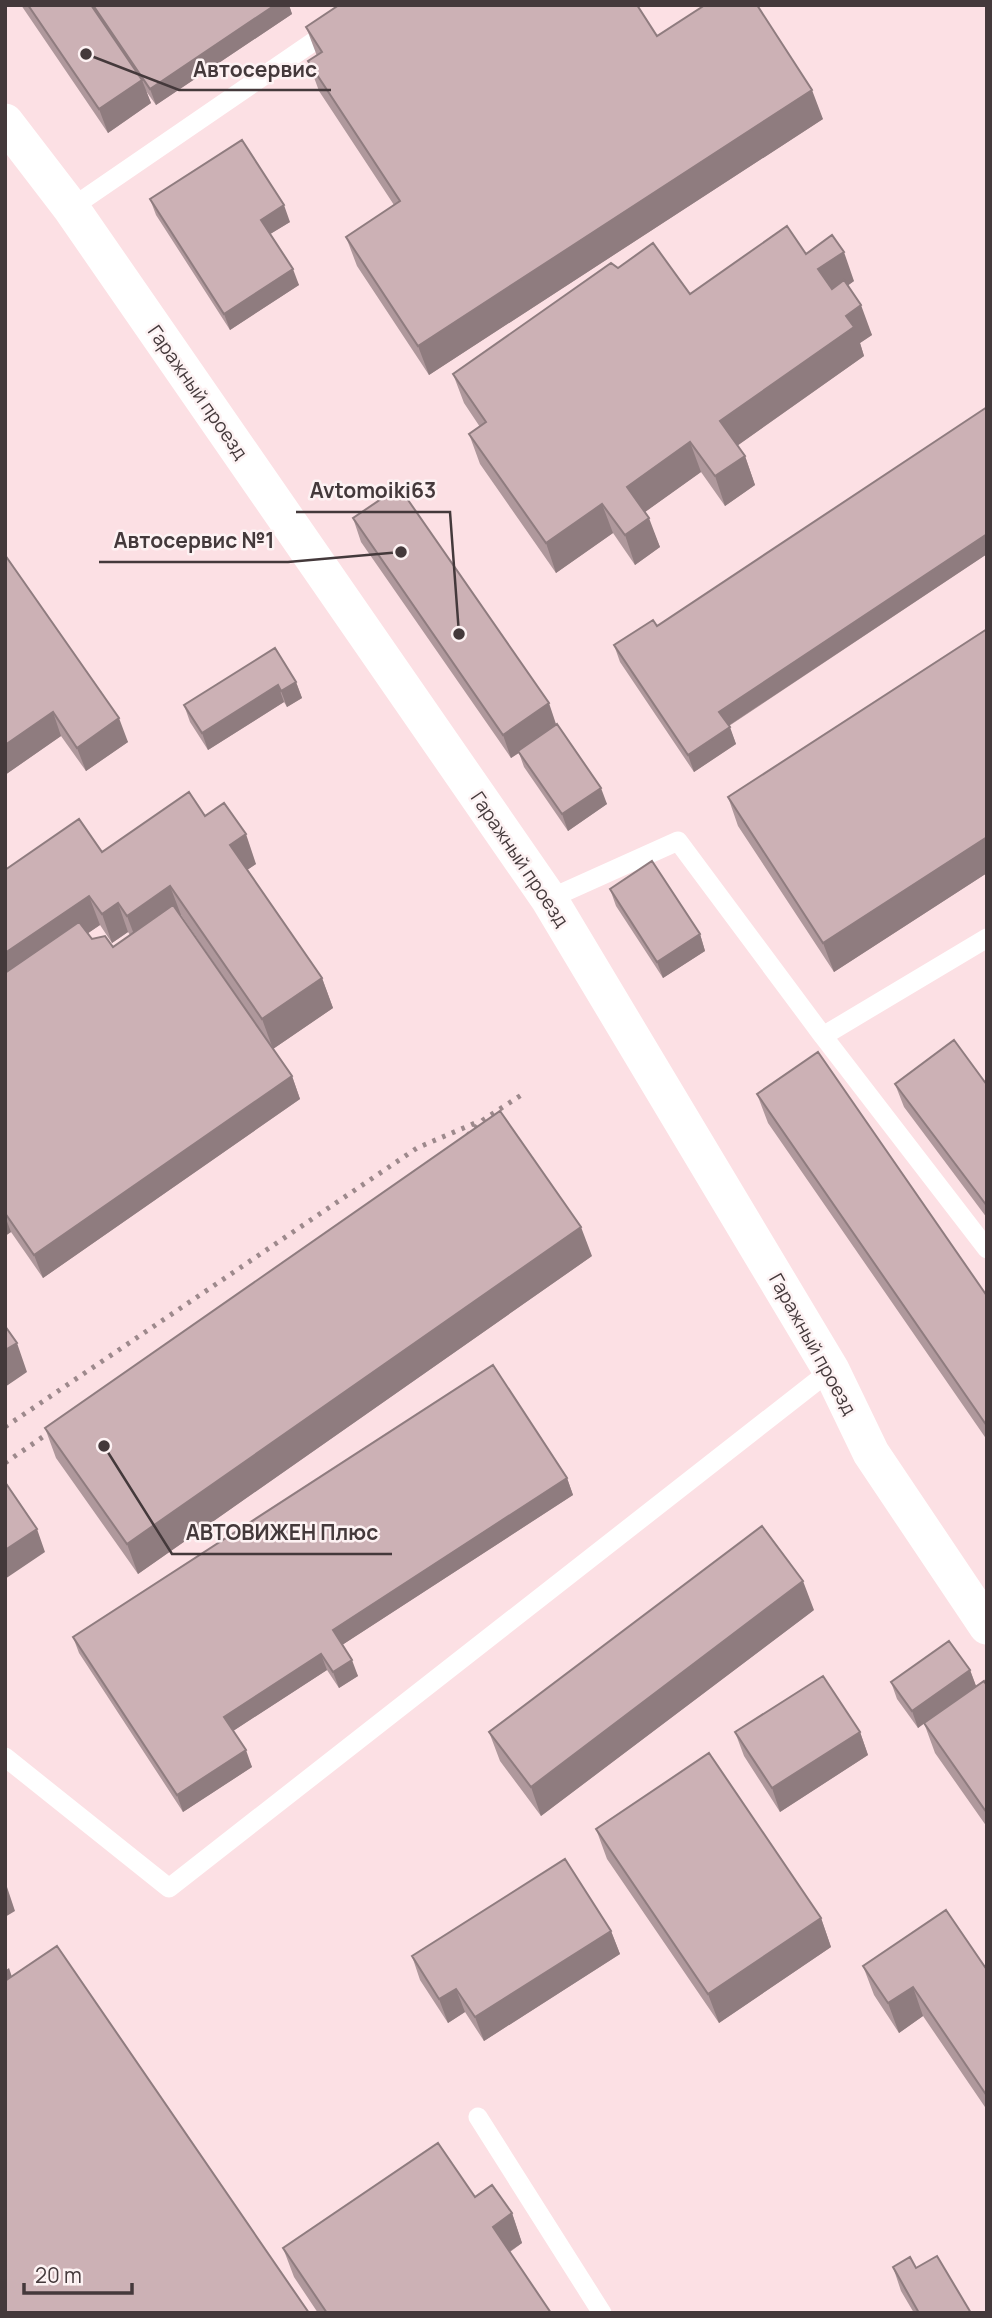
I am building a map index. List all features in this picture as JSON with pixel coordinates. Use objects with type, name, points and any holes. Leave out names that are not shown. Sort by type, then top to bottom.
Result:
[{"type":"street","name":"Гаражный проезд","points":[[5,122],[71,208],[550,899],[831,1370],[871,1453],[987,1626]]},
{"type":"lane","points":[[71,208],[367,5]]},
{"type":"lane","points":[[550,899],[678,841],[823,1036],[987,1249]]},
{"type":"lane","points":[[823,1036],[987,938]]},
{"type":"lane","points":[[5,1757],[169,1888],[831,1370]]},
{"type":"lane","points":[[478,2117],[602,2313]]},
{"type":"building","points":[[28,5],[91,5],[142,80],[99,109]]},
{"type":"building","points":[[93,5],[275,5],[150,89]]},
{"type":"building","points":[[339,5],[637,5],[657,36],[705,5],[757,5],[812,90],[418,346],[346,237],[400,201],[308,61],[322,52],[306,27]]},
{"type":"building","points":[[242,140],[284,205],[261,220],[293,269],[224,314],[150,199]]},
{"type":"building","points":[[787,226],[806,254],[832,235],[844,252],[818,269],[832,289],[844,280],[861,305],[846,316],[854,327],[720,421],[745,456],[715,476],[690,442],[627,487],[649,518],[625,535],[602,504],[546,543],[469,434],[486,422],[453,374],[611,263],[618,268],[653,243],[690,294]]},
{"type":"building","points":[[987,407],[987,534],[719,712],[730,727],[688,755],[614,645],[653,620],[657,626]]},
{"type":"building","points":[[399,487],[549,703],[503,735],[353,518]]},
{"type":"building","points":[[5,555],[119,718],[77,748],[53,712],[5,745]]},
{"type":"building","points":[[987,629],[987,837],[823,943],[728,797]]},
{"type":"building","points":[[275,648],[296,682],[281,691],[278,685],[202,733],[184,705]]},
{"type":"building","points":[[557,724],[601,788],[562,814],[518,751]]},
{"type":"building","points":[[189,792],[205,816],[224,803],[246,834],[230,845],[322,978],[262,1019],[170,886],[127,916],[118,903],[102,914],[89,896],[5,953],[5,870],[79,819],[102,852]]},
{"type":"building","points":[[652,861],[700,934],[657,962],[610,889]]},
{"type":"building","points":[[173,905],[292,1076],[34,1255],[5,1213],[5,973],[79,922],[92,939],[105,936],[113,947]]},
{"type":"building","points":[[954,1040],[987,1085],[987,1206],[895,1084]]},
{"type":"building","points":[[818,1052],[987,1296],[987,1426],[757,1094]]},
{"type":"building","points":[[500,1111],[581,1227],[127,1544],[45,1428]]},
{"type":"building","points":[[5,1326],[17,1343],[5,1350]]},
{"type":"building","points":[[493,1365],[567,1478],[333,1630],[352,1660],[333,1672],[321,1654],[224,1717],[246,1750],[177,1795],[73,1637]]},
{"type":"building","points":[[5,1482],[37,1529],[5,1550]]},
{"type":"building","points":[[762,1526],[803,1581],[531,1787],[489,1732]]},
{"type":"building","points":[[949,1641],[970,1670],[912,1711],[891,1682]]},
{"type":"building","points":[[823,1676],[860,1732],[772,1788],[735,1732]]},
{"type":"building","points":[[984,1681],[987,1686],[987,1813],[924,1723]]},
{"type":"building","points":[[709,1753],[821,1918],[708,1994],[596,1829]]},
{"type":"building","points":[[565,1859],[611,1931],[475,2017],[456,1989],[439,1999],[412,1956]]},
{"type":"building","points":[[946,1910],[987,1970],[987,2096],[913,1987],[888,2003],[863,1966]]},
{"type":"building","points":[[57,1946],[309,2313],[5,2313],[5,1981]]},
{"type":"building","points":[[438,2143],[475,2197],[492,2185],[512,2213],[493,2227],[551,2313],[327,2313],[283,2248]]},
{"type":"building","points":[[937,2256],[971,2313],[919,2313],[893,2267],[910,2257],[916,2268]]},
{"type":"railway","points":[[460,1143],[483,1120],[526,1092]]},
{"type":"railway","points":[[5,1427],[417,1148],[475,1123]]},
{"type":"railway","points":[[5,1463],[63,1423]]},
{"type":"place","name":"Автосервис","points":[[86,54]]},
{"type":"place","name":"Автосервис №1","points":[[401,552]]},
{"type":"place","name":"Avtomoiki63","points":[[459,634]]},
{"type":"place","name":"АВТОВИЖЕН Плюс","points":[[104,1446]]}]
